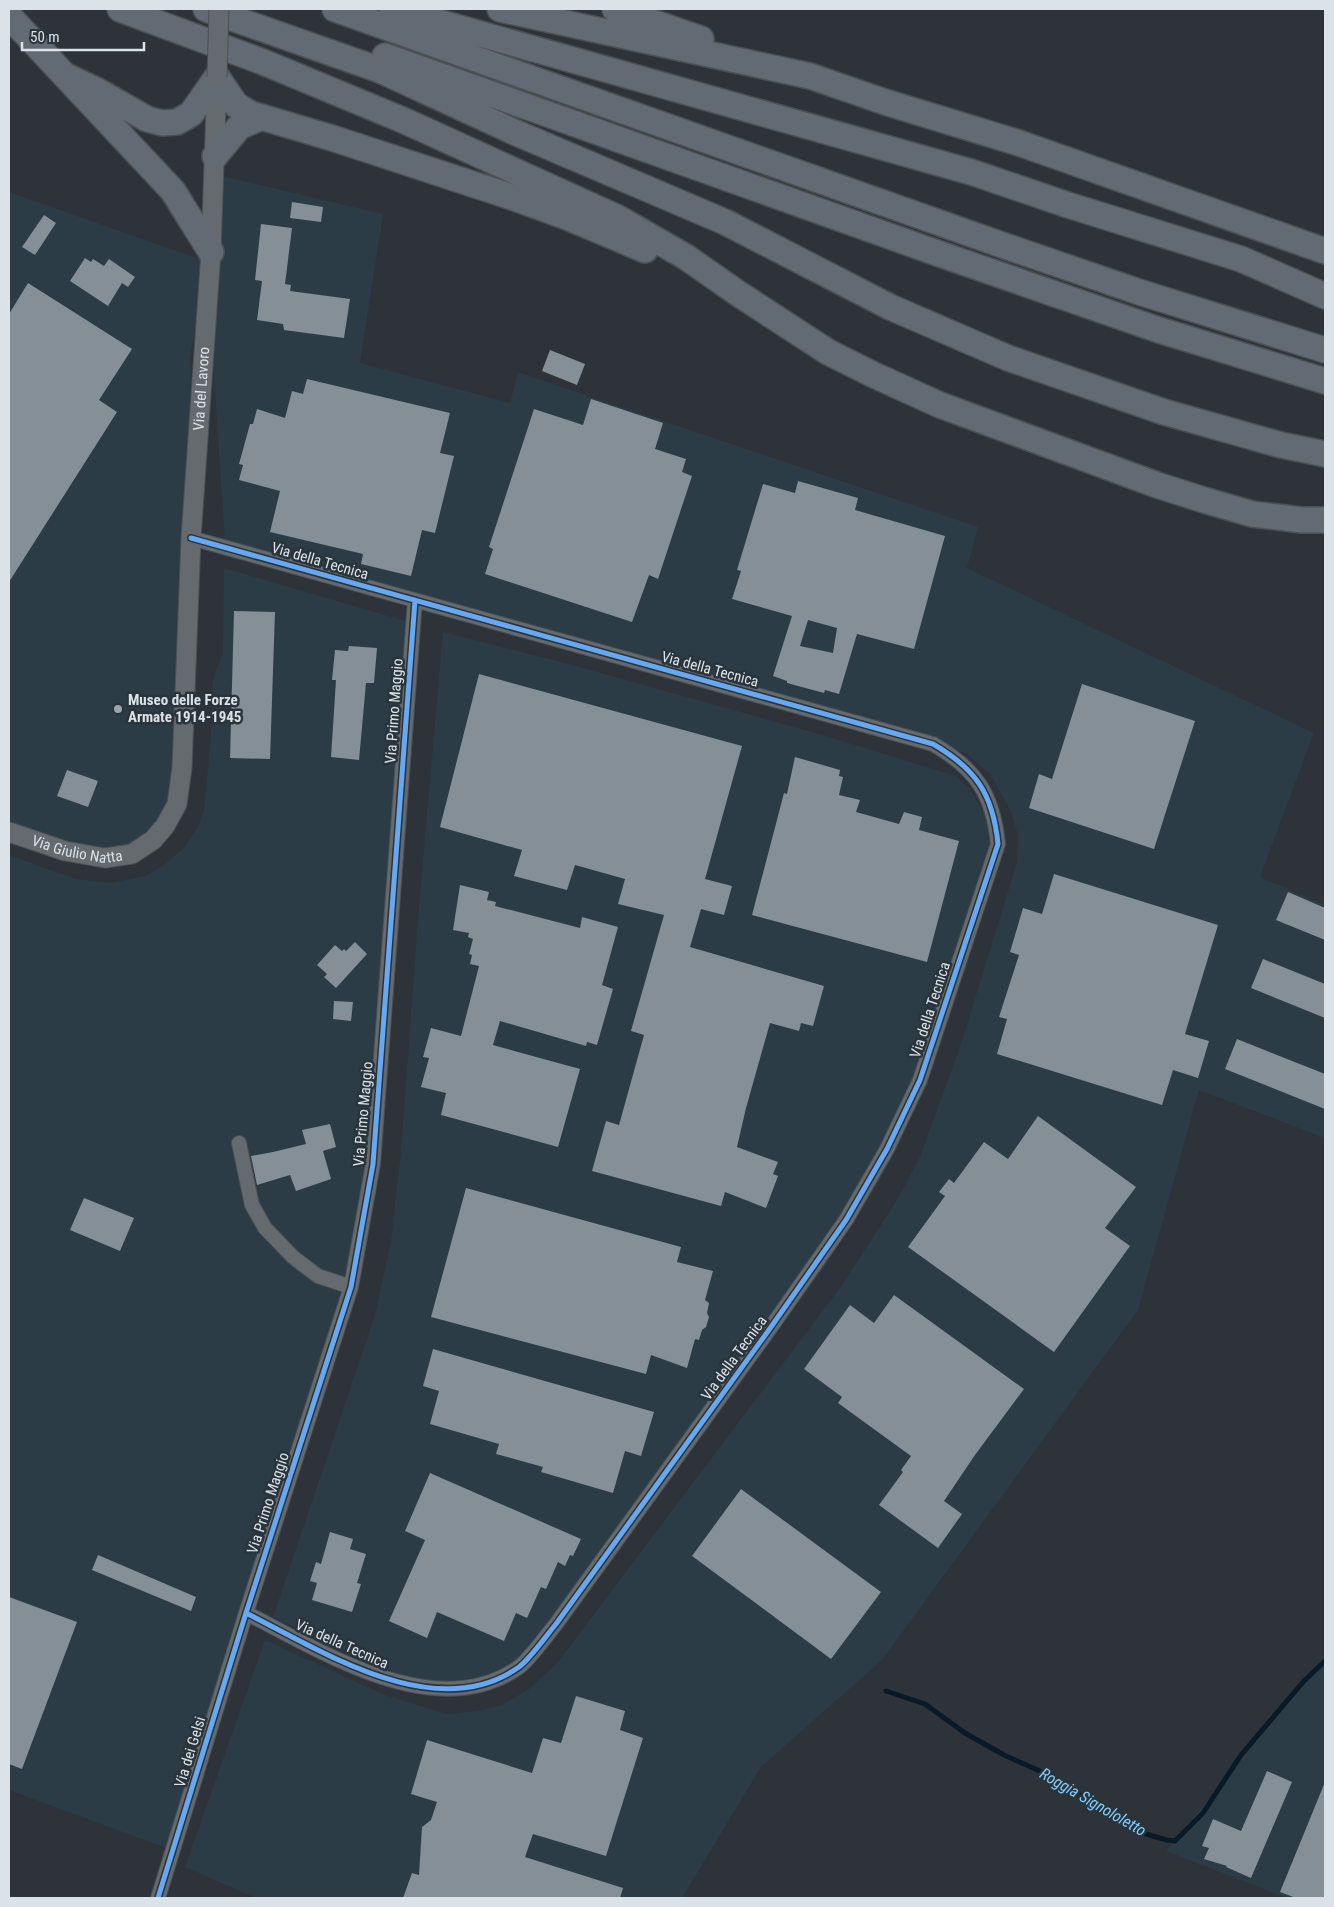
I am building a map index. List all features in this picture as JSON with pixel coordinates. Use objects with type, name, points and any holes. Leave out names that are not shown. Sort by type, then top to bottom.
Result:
[{"type":"highway","points":[[120,9],[263,62],[405,121],[618,218],[686,257],[828,352],[940,405],[1157,485],[1204,500],[1252,514],[1302,520],[1325,520]]},
{"type":"highway","points":[[206,9],[380,70],[512,131],[726,222],[890,307],[1008,358],[1164,412],[1281,445],[1325,454]]},
{"type":"highway","points":[[246,9],[349,43],[1159,330],[1325,381]]},
{"type":"highway","points":[[335,9],[1014,249],[1139,292],[1325,350]]},
{"type":"highway","points":[[392,9],[971,172],[1068,205],[1240,258],[1325,296]]},
{"type":"highway","points":[[500,9],[810,76]]},
{"type":"highway","points":[[615,9],[885,102],[1020,143],[1325,251]]},
{"type":"highway","points":[[9,16],[173,191],[211,252]]},
{"type":"highway","points":[[66,76],[147,118],[162,123],[177,122],[191,114],[217,77],[236,105],[251,114],[341,141],[568,217],[640,247],[736,292]]},
{"type":"highway","points":[[215,156],[240,126],[262,117]]},
{"type":"street","name":"Via del Lavoro","points":[[182,768],[191,538],[211,252],[219,9]]},
{"type":"street","name":"Via della Tecnica","points":[[191,538],[933,744],[954,756],[975,776],[987,796],[996,824],[998,844],[920,1080],[887,1149],[846,1220],[562,1616],[520,1667],[496,1680],[464,1689],[432,1690],[396,1682],[355,1667],[246,1613]]},
{"type":"street","name":"Via Primo Maggio","points":[[246,1613],[351,1287],[373,1164],[415,600]]},
{"type":"street","name":"Via Giulio Natta","points":[[9,832],[64,851],[105,858],[132,854],[153,840],[165,826],[177,804],[182,768]]},
{"type":"street","points":[[239,1143],[252,1205],[265,1228],[293,1257],[318,1276],[351,1287]]},
{"type":"street","name":"Via dei Gelsi","points":[[158,1898],[246,1613]]},
{"type":"shaded area","points":[[214,174],[383,214],[360,363],[510,403],[518,372],[978,527],[967,568],[1314,733],[1260,877],[1325,905],[1325,1138],[1199,1090],[1138,1310],[882,1660],[761,1767],[682,1898],[256,1898],[185,1867],[265,1640],[385,1695],[447,1714],[477,1711],[502,1705],[529,1689],[558,1662],[842,1285],[897,1200],[920,1157],[961,1044],[1017,862],[1018,835],[1010,810],[990,774],[967,754],[943,745],[225,542],[207,265],[190,358],[191,392],[182,586],[180,804],[123,856],[9,829],[9,192],[208,262]]},
{"type":"shaded area","points":[[224,568],[419,625],[367,1237],[351,1308],[232,1662],[166,1848],[9,1790],[9,855],[76,879],[110,883],[146,876],[165,864],[185,847],[197,829],[204,810],[211,737],[213,679],[223,653]]},
{"type":"shaded area","points":[[443,632],[569,664],[823,735],[956,776],[970,789],[987,819],[993,839],[938,1037],[898,1146],[876,1187],[822,1271],[755,1361],[514,1669],[449,1689],[394,1672],[273,1617],[375,1315],[391,1241],[401,1151],[419,906]]},
{"type":"shaded area","points":[[1325,1658],[1325,1898],[1287,1898],[1166,1851]]},
{"type":"building","points":[[292,202],[323,207],[321,222],[290,218]]},
{"type":"building","points":[[44,215],[56,223],[35,255],[22,247]]},
{"type":"building","points":[[261,224],[292,228],[285,284],[291,285],[290,291],[350,299],[344,338],[284,330],[283,324],[257,320],[262,281],[255,280]]},
{"type":"building","points":[[85,258],[91,262],[93,259],[104,266],[109,259],[135,277],[128,287],[122,283],[108,306],[70,281]]},
{"type":"building","points":[[28,283],[132,349],[99,400],[117,412],[9,582],[9,314]]},
{"type":"building","points":[[550,350],[585,364],[577,385],[542,371]]},
{"type":"building","points":[[307,379],[450,413],[440,453],[454,456],[435,533],[422,530],[411,576],[361,564],[363,554],[270,532],[280,491],[239,480],[243,465],[239,464],[250,424],[253,424],[257,409],[285,418],[292,391],[303,394]]},
{"type":"building","points":[[591,399],[663,423],[655,449],[686,459],[682,472],[692,476],[658,579],[649,575],[632,622],[485,574],[493,549],[489,547],[534,409],[583,425]]},
{"type":"building","points":[[798,481],[858,498],[855,510],[945,536],[914,649],[857,634],[839,694],[825,690],[824,693],[787,683],[787,681],[773,676],[792,616],[732,599],[741,571],[737,570],[763,484],[795,493]],"holes":[[[808,620],[837,628],[833,653],[800,646]]]},
{"type":"building","points":[[234,611],[275,612],[270,759],[230,758]]},
{"type":"building","points":[[349,646],[377,648],[374,683],[366,683],[359,760],[331,757],[336,680],[332,680],[335,650],[348,651]]},
{"type":"building","points":[[479,674],[742,746],[705,879],[732,886],[724,915],[701,909],[690,947],[824,986],[813,1026],[801,1023],[799,1031],[770,1023],[746,1108],[737,1147],[778,1162],[773,1174],[778,1176],[766,1208],[725,1192],[721,1206],[592,1171],[606,1121],[619,1125],[644,1035],[631,1031],[664,915],[618,904],[625,879],[575,865],[567,890],[514,876],[522,850],[440,827]]},
{"type":"building","points":[[1082,684],[1195,721],[1154,849],[1029,808],[1039,774],[1052,779]]},
{"type":"building","points":[[795,757],[840,770],[839,776],[843,777],[839,795],[860,800],[856,812],[899,824],[904,812],[922,817],[919,830],[959,841],[927,962],[752,915],[784,793],[787,794]]},
{"type":"building","points":[[67,770],[98,781],[88,807],[57,796]]},
{"type":"building","points":[[1054,874],[1218,925],[1185,1034],[1209,1041],[1198,1078],[1173,1070],[1162,1105],[997,1054],[1007,1019],[999,1017],[1019,955],[1010,952],[1023,908],[1042,914]]},
{"type":"building","points":[[460,885],[489,892],[487,900],[496,902],[495,906],[580,928],[582,917],[618,927],[602,985],[613,989],[597,1045],[587,1042],[586,1046],[500,1021],[493,1045],[580,1069],[558,1147],[441,1115],[446,1093],[421,1087],[429,1058],[423,1057],[431,1028],[461,1036],[479,966],[470,964],[472,955],[469,954],[473,939],[468,937],[469,933],[453,930]]},
{"type":"building","points":[[1288,892],[1325,908],[1325,940],[1276,920]]},
{"type":"building","points":[[355,942],[367,954],[336,988],[324,977],[327,974],[317,965],[335,945],[342,951],[344,949],[346,951]]},
{"type":"building","points":[[1263,959],[1325,984],[1325,1018],[1251,988]]},
{"type":"building","points":[[334,1001],[353,1002],[351,1021],[333,1019]]},
{"type":"building","points":[[1237,1039],[1325,1074],[1325,1109],[1225,1069]]},
{"type":"building","points":[[1038,1116],[1136,1187],[1105,1228],[1130,1246],[1054,1352],[908,1247],[945,1196],[939,1192],[949,1179],[954,1183],[984,1142],[1008,1159]]},
{"type":"building","points":[[330,1124],[336,1147],[323,1151],[331,1179],[296,1191],[290,1175],[257,1185],[251,1156],[306,1144],[302,1130]]},
{"type":"building","points":[[466,1188],[681,1247],[677,1262],[713,1271],[705,1300],[709,1303],[707,1313],[709,1317],[699,1340],[695,1339],[687,1368],[651,1355],[646,1374],[431,1317]]},
{"type":"building","points":[[84,1198],[134,1218],[120,1251],[70,1230]]},
{"type":"building","points":[[894,1295],[1024,1389],[975,1455],[944,1501],[962,1514],[938,1548],[879,1505],[903,1472],[901,1470],[911,1456],[838,1403],[842,1397],[804,1369],[850,1305],[874,1323]]},
{"type":"building","points":[[433,1349],[654,1412],[641,1456],[625,1451],[613,1493],[541,1472],[543,1467],[496,1454],[499,1444],[430,1424],[439,1391],[423,1386]]},
{"type":"building","points":[[430,1473],[581,1539],[573,1556],[570,1555],[565,1566],[558,1562],[546,1589],[541,1587],[527,1618],[516,1613],[504,1641],[437,1612],[427,1638],[389,1621],[425,1540],[405,1531]]},
{"type":"building","points":[[741,1489],[881,1592],[831,1659],[692,1556]]},
{"type":"building","points":[[330,1532],[353,1539],[350,1549],[366,1554],[357,1583],[361,1584],[352,1612],[312,1600],[317,1583],[310,1581],[316,1562],[321,1564]]},
{"type":"building","points":[[98,1555],[196,1597],[191,1611],[92,1570]]},
{"type":"building","points":[[9,1597],[77,1622],[22,1769],[9,1764]]},
{"type":"building","points":[[576,1696],[625,1711],[620,1730],[643,1738],[606,1856],[533,1834],[525,1857],[623,1888],[620,1898],[403,1898],[412,1873],[419,1875],[422,1827],[431,1820],[437,1802],[411,1794],[427,1740],[532,1773],[543,1738],[561,1743]]},
{"type":"building","points":[[1267,1771],[1292,1782],[1251,1878],[1227,1866],[1204,1859],[1209,1848],[1202,1846],[1213,1819],[1241,1831]]},
{"type":"building","points":[[1325,1782],[1325,1898],[1296,1898],[1280,1892]]},
{"type":"waterway","name":"Roggia Signololetto","points":[[886,1691],[925,1704],[965,1733],[1004,1755],[1042,1772],[1142,1833],[1175,1841],[1203,1813],[1241,1755],[1304,1681],[1325,1661]]},
{"type":"cycle path","points":[[191,538],[933,744],[961,763],[980,785],[992,811],[998,844],[920,1080],[887,1149],[846,1220],[771,1327],[556,1624],[528,1659],[519,1667],[487,1683],[452,1689],[416,1686],[380,1676],[344,1662],[246,1613]]},
{"type":"cycle path","points":[[158,1898],[246,1613],[351,1287],[373,1164],[415,600]]},
{"type":"place","name":"Museo delle Forze Armate 1914-1945","points":[[118,709]]}]
